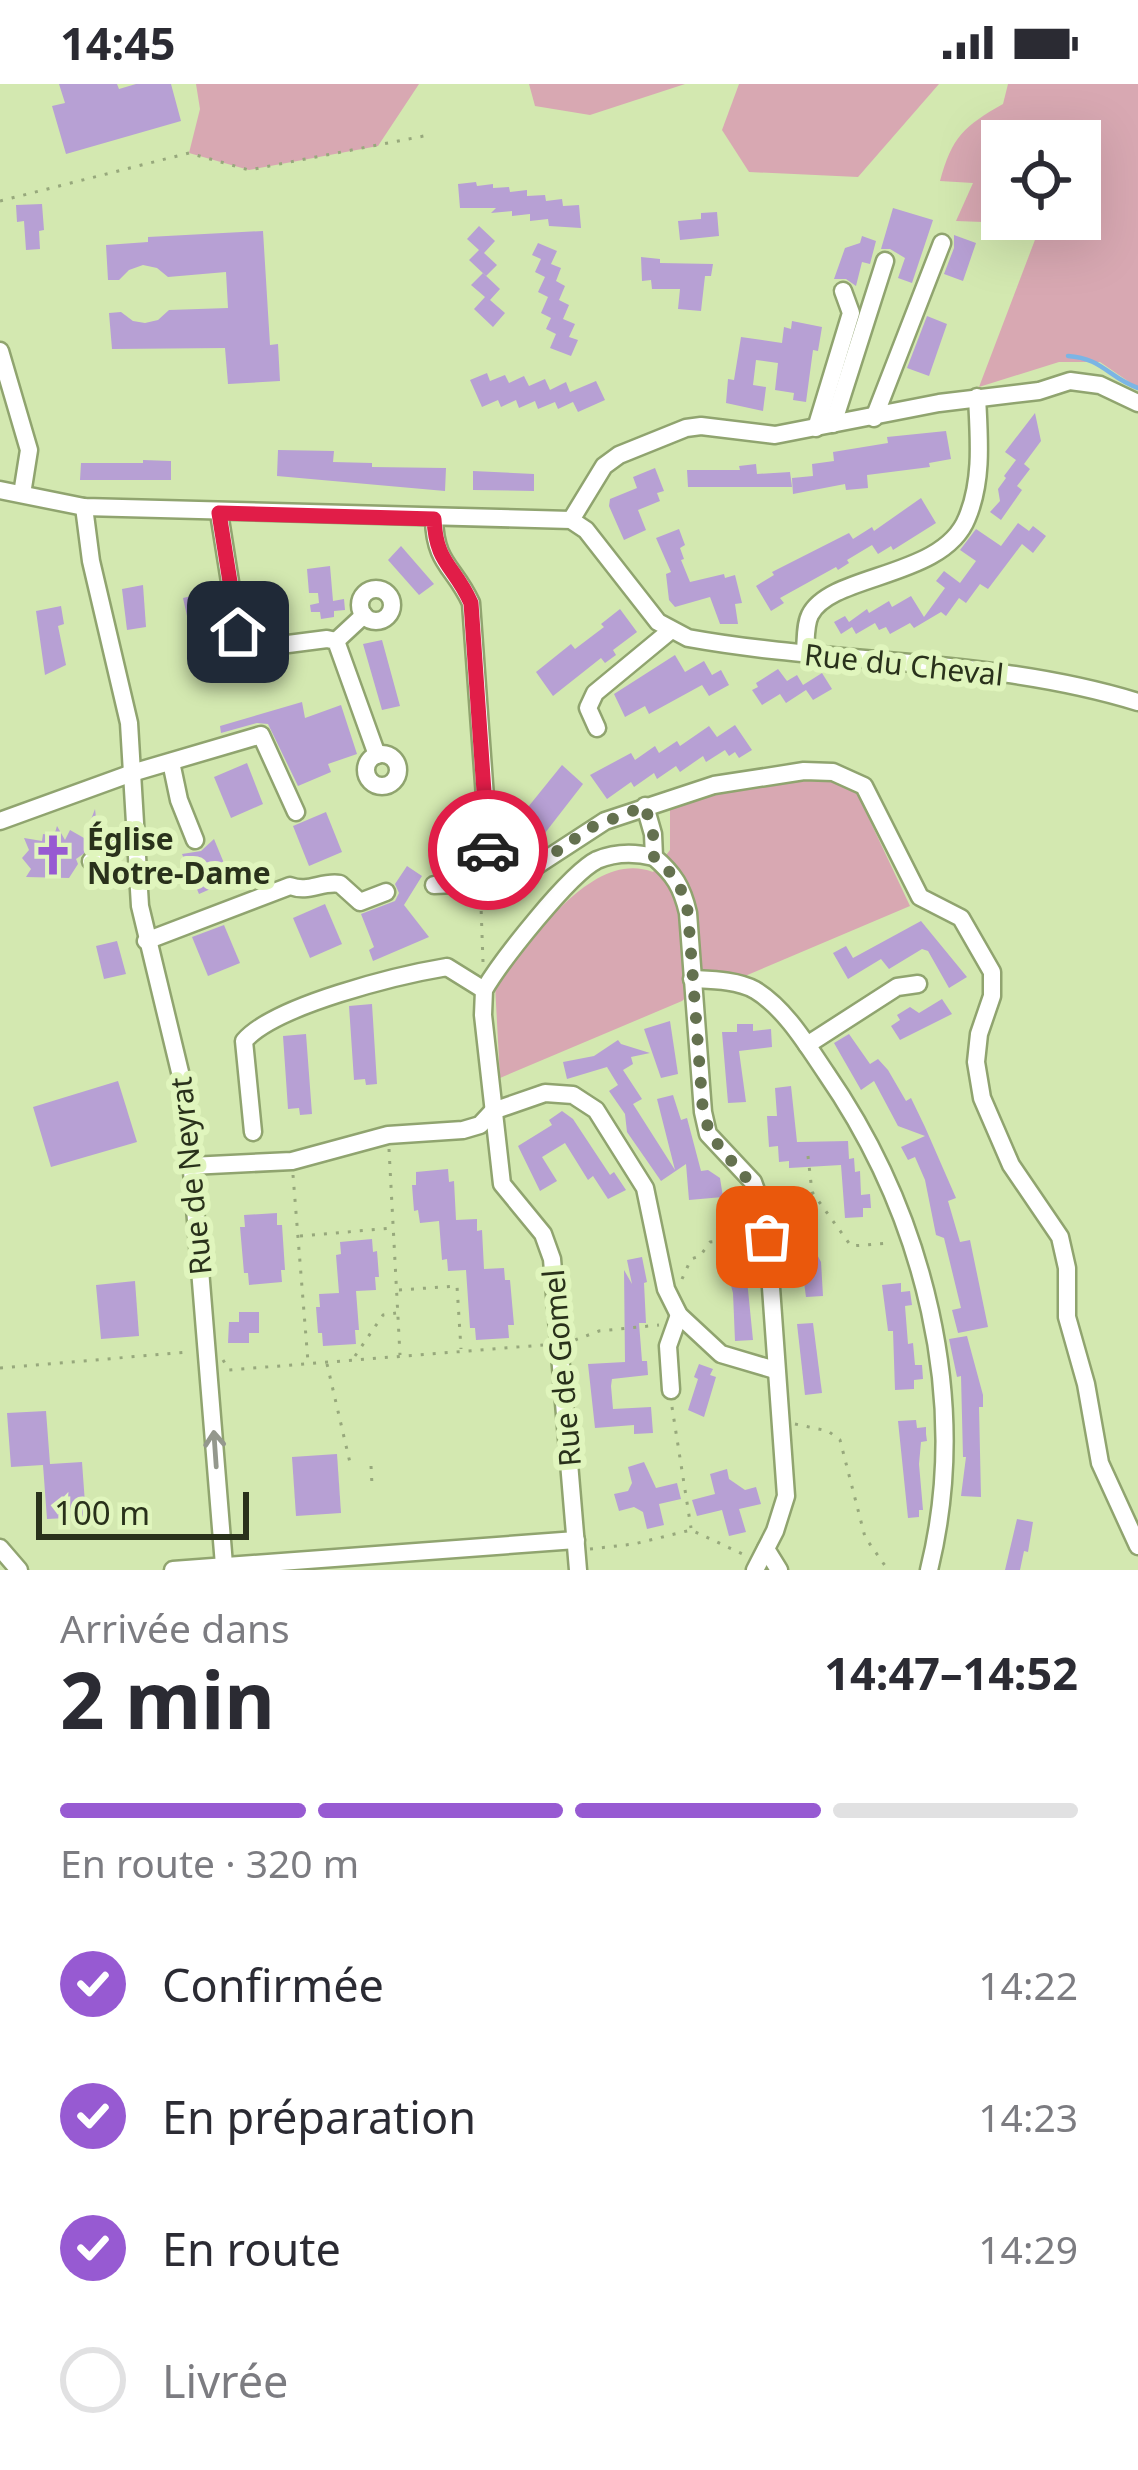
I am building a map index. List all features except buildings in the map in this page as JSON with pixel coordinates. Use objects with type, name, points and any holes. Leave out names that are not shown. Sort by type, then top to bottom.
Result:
[{"type":"street","points":[[874,418],[942,243]]},
{"type":"street","points":[[819,427],[885,261]]},
{"type":"street","points":[[819,427],[851,313],[843,291]]},
{"type":"street","points":[[819,427],[830,361],[824,344]]},
{"type":"street","points":[[0,351],[29,450],[22,494]]},
{"type":"street","points":[[571,520],[604,466],[663,436],[701,426],[755,435],[1039,391],[1070,381],[1087,381],[1138,403]]},
{"type":"street","points":[[805,652],[808,619],[814,608],[833,595],[933,554],[966,523],[978,472],[976,398]]},
{"type":"street","points":[[0,490],[84,507],[571,520],[586,530],[670,631],[595,693],[588,708],[597,728]]},
{"type":"street","name":"Rue de Neyrat","points":[[84,507],[91,561],[129,723],[146,941],[186,1097],[224,1565]]},
{"type":"street","points":[[219,513],[238,632],[244,644],[257,649],[336,641]]},
{"type":"street","points":[[434,519],[439,556],[463,586],[473,617],[489,853],[482,867],[489,880]]},
{"type":"street","points":[[336,641],[364,615]]},
{"type":"street","name":"Rue du Cheval","points":[[670,631],[712,643],[926,662],[1020,676],[1090,687],[1138,702]]},
{"type":"street","points":[[336,641],[377,755]]},
{"type":"street","points":[[0,821],[135,772],[261,735],[296,812]]},
{"type":"street","points":[[171,762],[195,840]]},
{"type":"street","points":[[434,884],[507,882],[516,870],[536,866],[590,828],[713,785],[804,771],[848,776],[863,787],[920,898],[961,918],[992,972],[994,986],[976,1062],[982,1098],[1001,1147],[1055,1226],[1065,1252],[1067,1317],[1086,1384],[1100,1462],[1138,1546]]},
{"type":"street","points":[[645,806],[654,857]]},
{"type":"street","points":[[91,862],[136,838]]},
{"type":"street","points":[[489,853],[506,850],[516,870]]},
{"type":"street","points":[[253,1132],[244,1041],[253,1031],[295,1011],[447,967],[484,990],[583,868],[612,855],[654,857],[672,872],[683,890],[703,1112],[709,1134],[753,1182],[766,1218],[786,1496],[760,1560],[779,1570]]},
{"type":"street","points":[[146,941],[290,886],[304,891],[323,883],[340,884],[360,902],[386,892]]},
{"type":"street","points":[[692,979],[756,990],[807,1045],[858,1122],[911,1242],[932,1322],[942,1399],[944,1452],[929,1570]]},
{"type":"street","points":[[807,1045],[897,987],[918,984]]},
{"type":"street","name":"Rue de Gomel","points":[[484,990],[502,1184],[543,1234],[553,1259],[578,1570]]},
{"type":"street","points":[[190,1166],[292,1161],[388,1135],[463,1130],[480,1125],[493,1111],[551,1093],[573,1095],[596,1110],[645,1188],[667,1288],[679,1315],[721,1354],[776,1370]]},
{"type":"street","points":[[671,1390],[668,1346],[679,1315]]},
{"type":"street","points":[[172,1570],[576,1545]]},
{"type":"street","points":[[0,1548],[13,1568]]},
{"type":"path","points":[[0,201],[189,153],[249,170],[428,135]]},
{"type":"path","points":[[484,990],[482,906],[489,880]]},
{"type":"path","points":[[388,1135],[400,1356]]},
{"type":"path","points":[[808,1156],[812,1192],[851,1246],[911,1242]]},
{"type":"path","points":[[292,1161],[308,1361]]},
{"type":"path","points":[[298,1236],[394,1228]]},
{"type":"path","points":[[399,1290],[457,1286],[461,1351]]},
{"type":"path","points":[[353,1359],[383,1316],[398,1313]]},
{"type":"path","points":[[0,1368],[217,1350],[229,1370],[561,1345],[599,1331]]},
{"type":"path","points":[[327,1361],[351,1467]]},
{"type":"path","points":[[671,1390],[691,1530]]},
{"type":"path","points":[[780,1422],[828,1431],[840,1440],[865,1537],[888,1570]]},
{"type":"path","points":[[370,1466],[372,1485]]},
{"type":"path","points":[[576,1545],[634,1544],[691,1530],[760,1560]]},
{"type":"shaded area","points":[[196,84],[419,84],[378,146],[249,170],[189,153],[200,109]]},
{"type":"shaded area","points":[[529,84],[685,84],[590,115],[535,106]]},
{"type":"shaded area","points":[[739,84],[939,84],[858,177],[749,172],[722,130]]},
{"type":"shaded area","points":[[1008,84],[1138,84],[1138,388],[1100,362],[1059,362],[979,387],[1035,240],[1101,240],[1101,120],[981,120],[981,222],[956,221],[973,183],[940,181],[961,134],[1003,104]]},
{"type":"shaded area","points":[[827,777],[856,791],[910,906],[745,976],[713,974],[682,1001],[500,1078],[495,985],[552,916],[590,883],[610,873],[631,868],[653,872],[670,850],[670,809],[713,790]]},
{"type":"waterway","points":[[1068,356],[1089,360],[1138,388]]},
{"type":"way so far","points":[[488,850],[506,850],[516,870],[536,866],[590,828],[645,806],[654,857],[672,872],[683,890],[688,913],[703,1112],[709,1134],[753,1182],[766,1218],[767,1237]]},
{"type":"place","name":"Église Notre-Dame","points":[[53,855]]},
{"type":"route","points":[[238,632],[219,513],[434,519],[439,556],[471,603],[488,850]]}]
